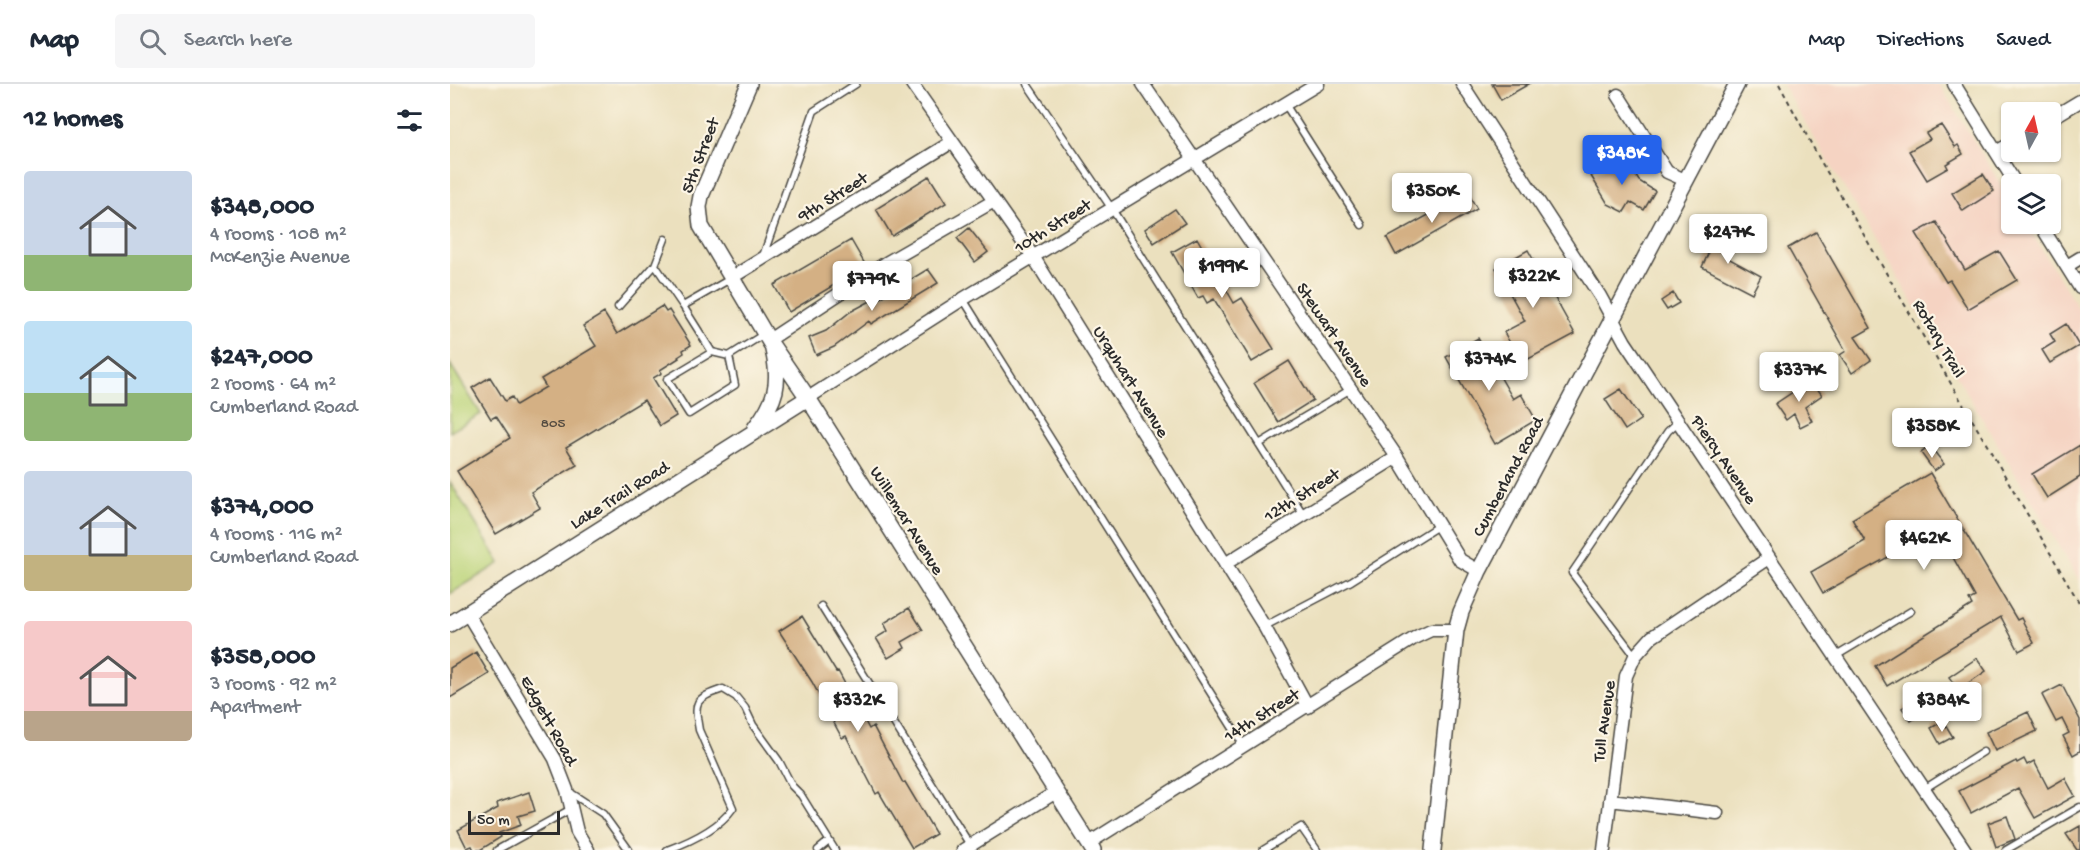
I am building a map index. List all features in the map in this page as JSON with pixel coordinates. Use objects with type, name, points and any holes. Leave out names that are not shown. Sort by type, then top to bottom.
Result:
[{"type":"street","name":"5th Street","points":[[699,207],[705,186],[749,84]]},
{"type":"street","name":"Urquhart Avenue","points":[[912,84],[1034,258],[1264,626],[1308,706]]},
{"type":"street","name":"Stewart Avenue","points":[[1143,84],[1352,389],[1460,560],[1479,571]]},
{"type":"street","name":"10th Street","points":[[808,398],[963,299],[1318,84]]},
{"type":"street","name":"Piercy Avenue","points":[[1462,84],[1613,318],[1625,342],[1836,656],[1960,848]]},
{"type":"street","name":"Cumberland Road","points":[[1432,850],[1456,630],[1461,612],[1479,571],[1737,84]]},
{"type":"street","points":[[1955,84],[2010,174]]},
{"type":"street","points":[[1618,95],[1667,172],[1685,180]]},
{"type":"street","points":[[2061,112],[2080,101]]},
{"type":"street","name":"9th Street","points":[[731,278],[952,142]]},
{"type":"street","points":[[1996,152],[2001,149]]},
{"type":"street","points":[[748,436],[767,412],[773,399],[777,375],[768,339],[886,263],[994,201]]},
{"type":"street","name":"Willemar Avenue","points":[[699,207],[701,226],[768,339],[808,398],[1091,846]]},
{"type":"street","points":[[2046,234],[2080,288]]},
{"type":"street","points":[[2067,266],[2080,258]]},
{"type":"street","name":"Lake Trail Road","points":[[450,624],[808,398]]},
{"type":"street","name":"12th Street","points":[[1225,564],[1397,457]]},
{"type":"street","name":"Tull Avenue","points":[[1604,850],[1626,676],[1635,656],[1652,637],[1769,558]]},
{"type":"street","name":"Edgett Road","points":[[467,613],[555,759],[567,790],[577,832],[588,850]]},
{"type":"street","name":"14th Street","points":[[1091,846],[1416,637],[1431,630],[1456,630]]},
{"type":"street","points":[[966,848],[1056,792]]},
{"type":"street","points":[[1610,800],[1717,813]]},
{"type":"lane","points":[[760,262],[814,111],[856,84]]},
{"type":"lane","points":[[1027,84],[1112,209],[1303,514]]},
{"type":"lane","points":[[1285,104],[1362,225]]},
{"type":"lane","points":[[618,307],[656,265],[665,239]]},
{"type":"lane","points":[[656,265],[712,352]]},
{"type":"lane","points":[[683,306],[731,278]]},
{"type":"lane","points":[[963,299],[1244,746]]},
{"type":"lane","points":[[729,356],[735,385],[689,414],[667,379],[712,352],[729,356],[768,339]]},
{"type":"lane","points":[[1259,444],[1352,389]]},
{"type":"lane","points":[[1635,656],[1572,573],[1668,431],[1678,422]]},
{"type":"lane","points":[[1264,626],[1351,581],[1438,526]]},
{"type":"lane","points":[[820,606],[966,848]]},
{"type":"lane","points":[[1836,656],[1911,611]]},
{"type":"lane","points":[[667,850],[691,841],[717,825],[733,808],[699,730],[697,717],[699,700],[723,689],[736,697],[745,708],[753,725],[779,761],[792,786],[801,795],[835,850]]},
{"type":"lane","points":[[1924,789],[1983,752]]},
{"type":"lane","points":[[567,790],[603,814],[629,850]]},
{"type":"lane","points":[[2006,850],[2080,807]]},
{"type":"lane","points":[[497,850],[572,808]]},
{"type":"lane","points":[[1263,850],[1301,827],[1317,850]]},
{"type":"lane","points":[[818,850],[829,841]]},
{"type":"path","name":"Rotary Trail","points":[[1779,84],[1820,160],[2080,604]]},
{"type":"shaded area","points":[[1782,84],[1939,84],[2001,185],[2001,234],[2032,234],[2080,311],[2080,582]]},
{"type":"green space","points":[[450,364],[481,414],[450,432]]},
{"type":"green space","points":[[450,482],[500,563],[450,594]]},
{"type":"building","points":[[1492,84],[1529,84],[1501,100]]},
{"type":"building","points":[[1941,125],[1955,147],[1958,145],[1963,154],[1946,164],[1948,168],[1927,180],[1909,151],[1930,139],[1926,133]]},
{"type":"building","points":[[1624,157],[1639,181],[1655,191],[1644,210],[1630,202],[1624,212],[1608,204],[1591,176]]},
{"type":"building","points":[[1983,174],[1994,191],[1963,211],[1952,193]]},
{"type":"building","points":[[929,176],[946,203],[892,236],[876,209]]},
{"type":"building","points":[[1468,193],[1477,209],[1396,255],[1387,238]]},
{"type":"building","points":[[1175,209],[1185,223],[1154,243],[1145,229]]},
{"type":"building","points":[[1936,222],[1965,270],[1999,251],[2017,280],[1968,309],[1950,280],[1946,282],[1916,233]]},
{"type":"building","points":[[969,228],[988,252],[975,262],[957,238]]},
{"type":"building","points":[[1816,232],[1871,328],[1855,337],[1871,360],[1852,373],[1840,355],[1846,351],[1788,248]]},
{"type":"building","points":[[1718,235],[1733,243],[1726,257],[1761,276],[1752,293],[1702,267],[1708,254],[1704,251],[1710,240],[1713,242]]},
{"type":"building","points":[[1197,238],[1234,303],[1242,298],[1274,349],[1252,362],[1214,299],[1207,303],[1203,296],[1198,298],[1172,252]]},
{"type":"building","points":[[851,240],[866,266],[789,312],[774,285]]},
{"type":"building","points":[[1528,250],[1575,334],[1521,363],[1504,332],[1525,321],[1496,268]]},
{"type":"building","points":[[928,269],[938,283],[871,324],[869,321],[834,347],[816,355],[809,338],[826,331],[850,312],[876,298],[877,300]]},
{"type":"building","points":[[1673,293],[1679,303],[1667,310],[1661,301]]},
{"type":"building","points":[[662,306],[666,312],[669,310],[691,345],[683,350],[684,353],[679,358],[660,370],[662,373],[653,378],[676,416],[660,426],[644,400],[566,447],[577,465],[531,492],[540,508],[496,534],[457,471],[510,438],[496,416],[491,419],[472,388],[490,377],[505,401],[512,397],[516,405],[546,387],[541,379],[596,346],[583,326],[604,313],[617,334]]},
{"type":"building","points":[[2066,324],[2079,346],[2050,363],[2042,350],[2055,342],[2050,334]]},
{"type":"building","points":[[1478,338],[1513,399],[1521,394],[1536,420],[1495,444],[1446,357]]},
{"type":"building","points":[[1289,361],[1313,400],[1278,422],[1254,383]]},
{"type":"building","points":[[1811,380],[1822,395],[1805,407],[1812,421],[1800,427],[1794,414],[1786,420],[1775,404]]},
{"type":"building","points":[[1621,389],[1641,419],[1625,430],[1605,399]]},
{"type":"building","points":[[2080,445],[2080,477],[2047,498],[2032,474]]},
{"type":"building","points":[[1930,446],[1944,464],[1934,471],[1921,453]]},
{"type":"building","points":[[1930,473],[2017,620],[2021,618],[2034,643],[2019,651],[2001,617],[1887,686],[1875,666],[1972,605],[1969,600],[1975,597],[1936,527],[1900,547],[1901,550],[1823,593],[1811,572],[1865,541],[1852,519]]},
{"type":"building","points":[[909,608],[923,630],[902,642],[905,648],[888,658],[876,638],[888,631],[884,623]]},
{"type":"building","points":[[802,616],[836,672],[838,671],[869,729],[873,726],[903,783],[905,782],[936,834],[912,848],[879,792],[876,794],[846,736],[842,738],[812,682],[779,631]]},
{"type":"building","points":[[476,652],[489,674],[450,698],[450,668]]},
{"type":"building","points":[[1977,658],[1986,671],[1958,690],[1949,677]]},
{"type":"building","points":[[2062,685],[2080,720],[2080,751],[2073,755],[2063,736],[2069,733],[2062,719],[2056,722],[2042,695]]},
{"type":"building","points":[[1929,690],[1938,703],[1911,721],[1902,708]]},
{"type":"building","points":[[2028,712],[2037,731],[1995,751],[1986,732]]},
{"type":"building","points":[[1943,721],[1953,737],[1940,744],[1931,728]]},
{"type":"building","points":[[2024,759],[2027,765],[2034,761],[2048,788],[2065,778],[2075,796],[2035,818],[2018,788],[1971,813],[1959,791]]},
{"type":"building","points":[[529,792],[535,811],[518,816],[521,825],[499,833],[501,837],[480,850],[474,850],[472,846],[467,848],[458,830],[498,808],[497,803]]},
{"type":"building","points":[[2007,816],[2015,839],[1996,847],[1988,823]]},
{"type":"building","points":[[2080,826],[2080,850],[2077,850],[2066,834]]}]
